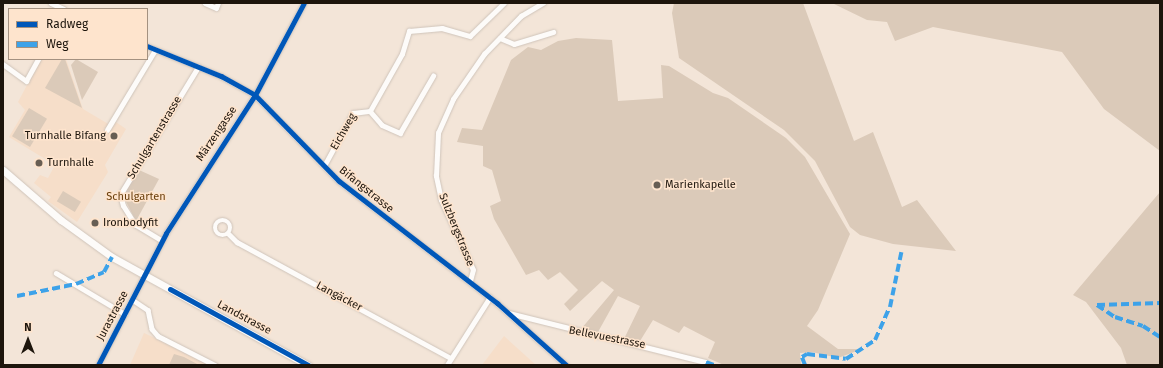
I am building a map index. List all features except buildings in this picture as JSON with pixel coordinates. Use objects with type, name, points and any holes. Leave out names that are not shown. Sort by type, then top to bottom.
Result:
[{"type":"main road","name":"Landstrasse","points":[[3,170],[78,234],[144,275],[308,365]]},
{"type":"street","points":[[51,3],[62,8]]},
{"type":"street","points":[[205,3],[216,8],[218,3]]},
{"type":"street","name":"Märzengasse","points":[[144,275],[162,241],[255,95],[304,3]]},
{"type":"street","points":[[433,76],[400,134],[382,125],[370,111],[398,61],[409,31],[442,28],[470,36],[504,3]]},
{"type":"street","name":"Sulzbergstrasse","points":[[470,282],[473,270],[441,200],[436,144],[453,99],[480,59],[521,16],[542,3]]},
{"type":"street","points":[[500,38],[514,44],[553,32]]},
{"type":"street","name":"Bifangstrasse","points":[[148,47],[198,67],[255,95],[324,166],[357,196],[490,297],[566,365]]},
{"type":"street","points":[[107,130],[154,50]]},
{"type":"street","points":[[3,64],[26,81],[37,60]]},
{"type":"street","name":"Schulgartenstrasse","points":[[162,241],[135,225],[123,206],[120,195],[198,67]]},
{"type":"street","name":"Eichweg","points":[[324,166],[353,113],[370,111]]},
{"type":"street","name":"Langäcker","points":[[228,234],[237,242],[451,358]]},
{"type":"street","points":[[56,273],[125,314]]},
{"type":"street","name":"Jurastrasse","points":[[98,365],[133,300],[144,275]]},
{"type":"street","points":[[447,365],[490,297]]},
{"type":"street","points":[[133,300],[148,310],[152,329],[174,344],[215,365]]},
{"type":"street","name":"Bellevuestrasse","points":[[509,314],[706,362]]},
{"type":"shaded area","points":[[40,60],[66,60],[83,109],[110,125],[113,120],[126,129],[105,165],[108,172],[77,222],[48,201],[51,197],[34,183],[40,175],[48,178],[55,165],[9,137],[25,110],[18,102]]},
{"type":"shaded area","points":[[144,333],[206,362],[208,365],[130,365]]},
{"type":"shaded area","points":[[504,336],[536,365],[482,365]]},
{"type":"green space","points":[[674,3],[803,3],[854,141],[873,132],[902,207],[917,200],[956,251],[893,244],[860,235],[850,227],[815,161],[784,130],[679,58],[672,13]]},
{"type":"green space","points":[[832,3],[1160,3],[1160,151],[1104,109],[1062,52],[933,27],[895,41],[887,22],[867,20]]},
{"type":"green space","points":[[576,38],[612,40],[618,101],[663,98],[661,65],[669,66],[713,93],[728,98],[786,138],[805,157],[850,234],[818,310],[807,326],[838,349],[862,349],[838,358],[812,352],[800,353],[801,365],[724,365],[708,358],[715,342],[684,326],[679,333],[653,320],[640,341],[624,339],[640,306],[618,296],[598,332],[581,329],[614,290],[602,281],[570,311],[564,304],[578,290],[560,272],[548,280],[539,270],[526,275],[494,219],[490,206],[501,201],[492,170],[483,166],[483,146],[457,142],[462,128],[482,130],[511,60],[528,47],[541,50],[558,41]]},
{"type":"green space","points":[[61,60],[65,60],[82,108],[45,88]]},
{"type":"green space","points":[[75,60],[78,60],[98,72],[82,100],[71,65]]},
{"type":"green space","points":[[29,108],[47,119],[30,147],[12,136]]},
{"type":"green space","name":"Schulgarten","points":[[139,170],[159,179],[136,221],[123,196]]},
{"type":"green space","points":[[63,191],[81,202],[75,212],[57,201]]},
{"type":"green space","points":[[1160,192],[1160,365],[1127,365],[1121,348],[1086,302],[1073,295]]},
{"type":"green space","points":[[174,354],[184,357],[199,365],[169,365]]},
{"type":"marked path","points":[[805,365],[802,357],[807,354],[846,359],[875,340],[890,307],[902,249]]},
{"type":"marked path","points":[[17,296],[76,284],[104,272],[112,257]]},
{"type":"marked path","points":[[1097,305],[1160,303]]},
{"type":"marked path","points":[[1097,305],[1115,317],[1143,326],[1160,337]]},
{"type":"marked path","points":[[706,362],[714,365]]},
{"type":"cycle path","points":[[98,365],[166,233],[255,95],[304,3]]},
{"type":"cycle path","points":[[148,46],[221,76],[255,95],[339,181],[497,303],[566,365]]},
{"type":"cycle path","points":[[170,289],[308,365]]},
{"type":"place","name":"Turnhalle Bifang","points":[[114,136]]},
{"type":"place","name":"Turnhalle","points":[[39,163]]},
{"type":"place","name":"Marienkapelle","points":[[657,185]]},
{"type":"place","name":"Ironbodyfit","points":[[95,223]]}]
